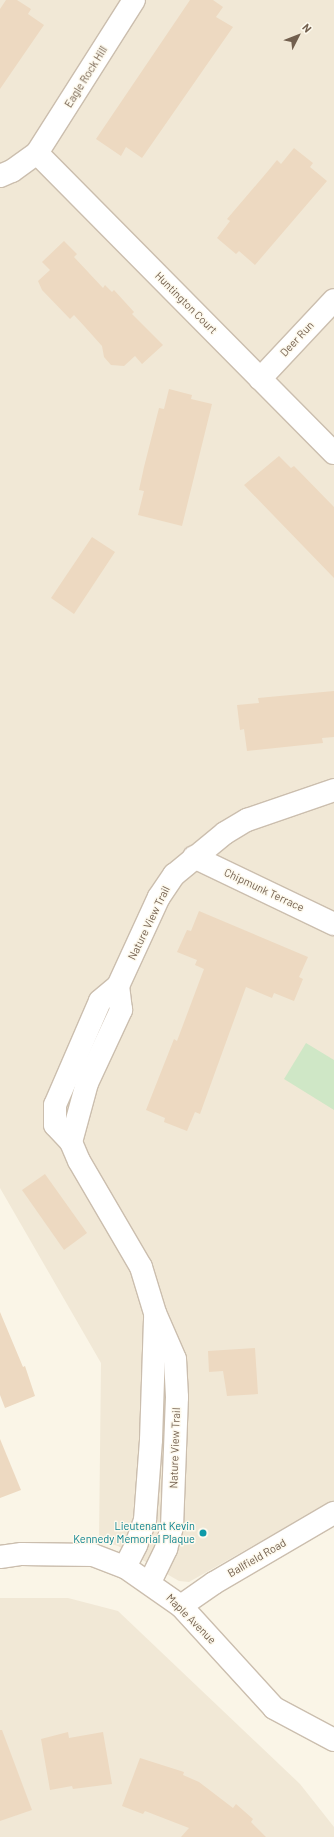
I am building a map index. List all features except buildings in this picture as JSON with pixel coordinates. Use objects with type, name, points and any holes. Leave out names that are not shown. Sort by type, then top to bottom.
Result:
[{"type":"street","name":"Eagle Rock Hill","points":[[37,153],[134,0]]},
{"type":"street","points":[[0,176],[12,171],[37,153]]},
{"type":"street","name":"Huntington Court","points":[[37,153],[334,453]]},
{"type":"street","name":"Deer Run","points":[[260,379],[334,300]]},
{"type":"street","name":"Nature View Trail","points":[[150,1582],[166,1549],[172,1528],[177,1398],[175,1359],[155,1313],[141,1267],[79,1161],[71,1142],[55,1125],[55,1105],[100,1001],[118,986],[159,896],[174,875],[225,833],[247,820],[334,790]]},
{"type":"street","name":"Chipmunk Terrace","points":[[194,858],[334,924]]},
{"type":"street","name":"Nature View Trail","points":[[125,1567],[136,1545],[145,1520],[151,1440],[155,1313]]},
{"type":"street","name":"Ballfield Road","points":[[181,1606],[214,1583],[334,1513]]},
{"type":"street","name":"Maple Avenue","points":[[0,1557],[22,1554],[93,1556],[125,1567],[150,1582],[181,1606],[274,1708],[333,1742]]},
{"type":"shaded area","points":[[0,0],[334,0],[334,1500],[189,1582],[179,1581],[118,1546],[99,1540],[101,1363],[0,1188]]},
{"type":"shaded area","points":[[0,1598],[68,1598],[118,1611],[300,1784],[334,1827],[334,1837],[0,1837]]},
{"type":"green space","points":[[306,1043],[334,1060],[334,1110],[284,1079]]},
{"type":"place","name":"Lieutenant Kevin Kennedy Memorial Plaque","points":[[203,1533]]}]
